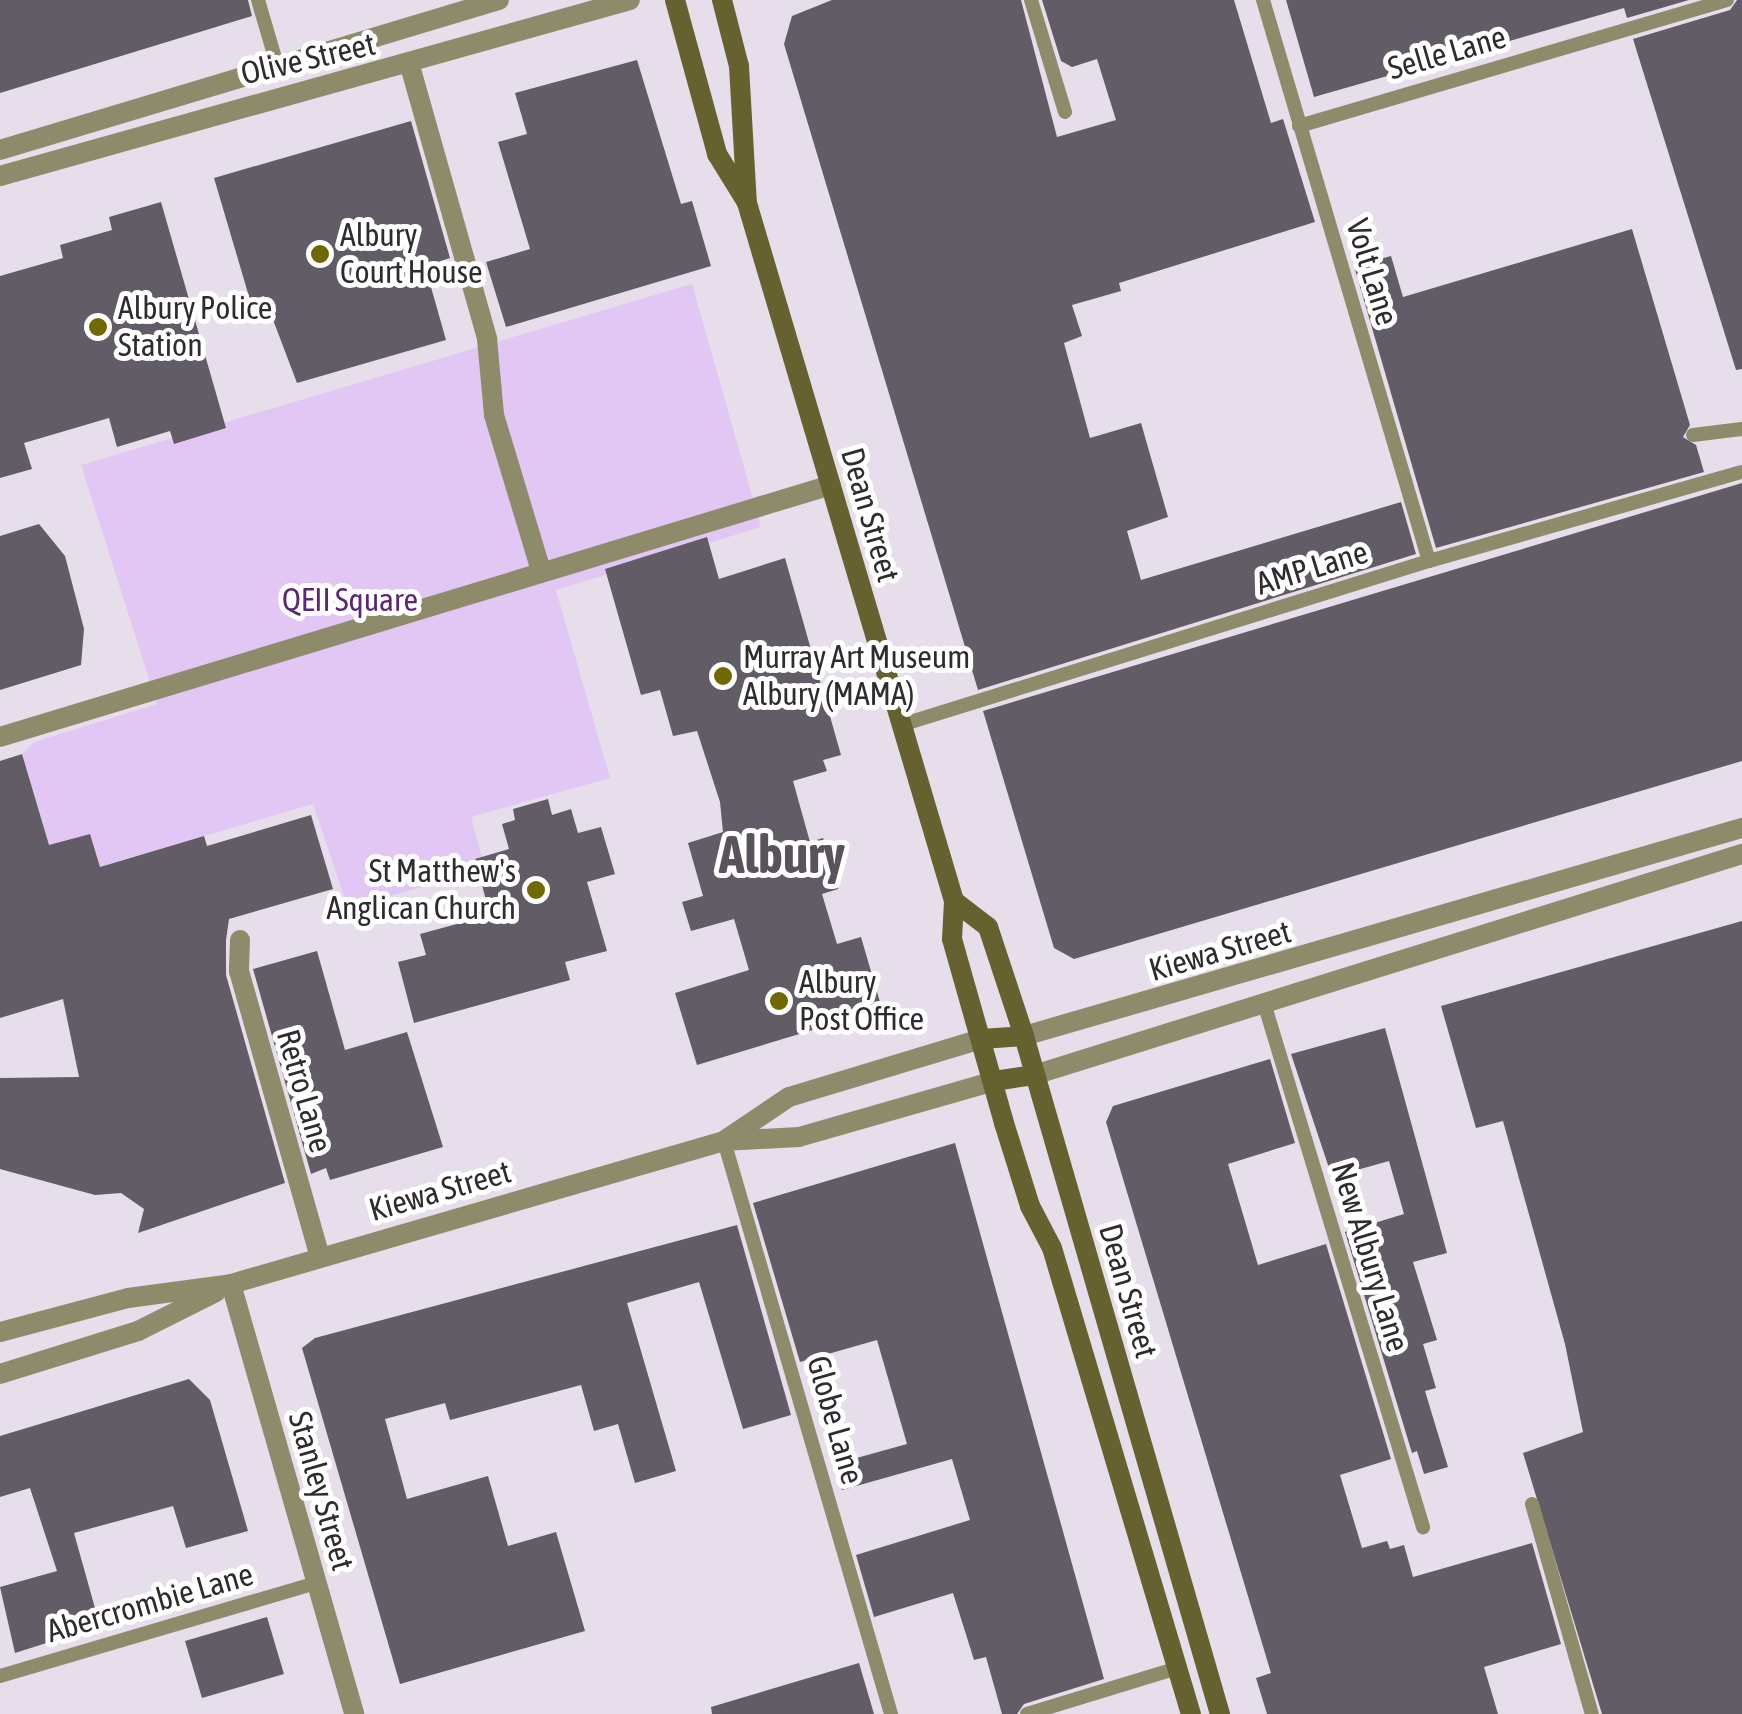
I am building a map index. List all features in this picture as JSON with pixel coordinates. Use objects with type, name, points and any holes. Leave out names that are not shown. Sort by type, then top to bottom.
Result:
[{"type":"main road","name":"Dean Street","points":[[675,0],[717,154],[748,203]]},
{"type":"main road","name":"Dean Street","points":[[722,0],[739,66],[748,203],[954,901],[952,938],[981,1040],[1030,1206],[1052,1248],[1191,1714]]},
{"type":"main road","name":"Dean Street","points":[[954,901],[988,927],[1024,1036],[1220,1714]]},
{"type":"main road","name":"Kiewa Street","points":[[981,1040],[1024,1036]]},
{"type":"main road","name":"Kiewa Street","points":[[994,1081],[1034,1075]]},
{"type":"street","name":"Olive Street","points":[[0,150],[499,0]]},
{"type":"street","name":"Olive Street","points":[[0,176],[410,66],[630,0]]},
{"type":"street","points":[[410,66],[487,338],[494,415],[541,571]]},
{"type":"street","points":[[131,111],[138,136]]},
{"type":"street","points":[[0,737],[831,485]]},
{"type":"street","name":"Kiewa Street","points":[[1024,1036],[1742,828]]},
{"type":"street","name":"Kiewa Street","points":[[1034,1075],[1742,854]]},
{"type":"street","name":"Retro Lane","points":[[240,940],[239,971],[320,1257]]},
{"type":"street","points":[[1254,972],[1264,1003]]},
{"type":"street","name":"Kiewa Street","points":[[724,1141],[789,1097],[981,1040]]},
{"type":"street","name":"Kiewa Street","points":[[0,1332],[128,1298],[232,1284],[724,1141],[799,1137],[994,1081]]},
{"type":"street","name":"Kiewa Street","points":[[0,1374],[138,1332],[232,1284]]},
{"type":"street","name":"Stanley Street","points":[[232,1284],[354,1714]]},
{"type":"lane","points":[[258,0],[278,68]]},
{"type":"lane","points":[[1031,0],[1066,112]]},
{"type":"lane","name":"Volt Lane","points":[[1263,0],[1429,561]]},
{"type":"lane","name":"Selle Lane","points":[[1299,126],[1727,0]]},
{"type":"lane","points":[[1693,435],[1742,429]]},
{"type":"lane","name":"AMP Lane","points":[[901,725],[1429,561],[1742,472]]},
{"type":"lane","name":"New Albury Lane","points":[[1264,1003],[1424,1527]]},
{"type":"lane","name":"Globe Lane","points":[[724,1141],[891,1714]]},
{"type":"lane","points":[[1532,1504],[1592,1714]]},
{"type":"lane","name":"Abercrombie Lane","points":[[0,1676],[316,1583]]},
{"type":"lane","points":[[1027,1714],[1177,1668]]},
{"type":"green space","name":"QEII Square","points":[[692,284],[761,527],[556,590],[610,778],[471,817],[485,869],[348,908],[313,804],[105,865],[102,873],[90,834],[51,854],[22,754],[34,742],[157,704],[81,465]]},
{"type":"building","points":[[0,0],[248,0],[252,16],[0,93]]},
{"type":"building","points":[[832,0],[1021,0],[1057,137],[1116,120],[1097,59],[1072,67],[1061,61],[1042,0],[1234,0],[1271,123],[1283,119],[1315,222],[1119,283],[1121,291],[1072,305],[1082,336],[1064,343],[1090,438],[1141,423],[1168,517],[1127,531],[1141,580],[1401,502],[1416,554],[978,690],[784,44],[792,16]]},
{"type":"building","points":[[1286,0],[1689,0],[1627,18],[1624,8],[1314,97]]},
{"type":"building","points":[[1737,0],[1742,0],[1742,369],[1736,370],[1633,39],[1730,10]]},
{"type":"building","points":[[637,60],[681,204],[692,201],[711,266],[506,327],[486,262],[530,249],[498,142],[527,134],[515,93]]},
{"type":"building","name":"Albury Court House","points":[[411,121],[450,258],[425,266],[446,340],[297,383],[264,296],[250,300],[214,178]]},
{"type":"building","name":"Albury Police Station","points":[[161,202],[226,428],[174,444],[170,431],[117,447],[109,418],[24,443],[32,469],[0,478],[0,276],[63,258],[60,245],[112,230],[109,217]]},
{"type":"building","points":[[1632,229],[1690,425],[1683,437],[1696,445],[1704,472],[1436,548],[1354,266],[1391,256],[1403,297]]},
{"type":"building","points":[[1742,483],[1742,761],[1074,959],[1054,948],[983,711]]},
{"type":"building","points":[[39,524],[65,556],[84,629],[81,665],[0,690],[0,536]]},
{"type":"building","points":[[707,537],[719,579],[785,558],[841,755],[823,760],[827,771],[793,781],[810,842],[823,838],[838,889],[822,894],[837,944],[861,937],[882,1009],[697,1065],[675,993],[749,970],[734,919],[691,931],[682,902],[703,896],[688,843],[723,832],[720,802],[697,731],[673,736],[660,690],[641,695],[605,569]]},
{"type":"building","points":[[22,754],[49,845],[90,834],[100,867],[204,836],[207,846],[311,815],[333,889],[229,919],[226,940],[226,975],[285,1183],[138,1233],[144,1209],[121,1193],[95,1195],[0,1169],[0,1078],[79,1077],[63,999],[0,1018],[0,761]]},
{"type":"building","points":[[548,799],[552,815],[571,809],[578,833],[601,827],[615,874],[587,882],[607,951],[565,962],[570,980],[414,1023],[398,962],[426,955],[420,934],[490,915],[475,859],[509,849],[502,824],[515,820],[513,809]]},
{"type":"building","points":[[1742,921],[1742,1714],[1602,1714],[1523,1453],[1583,1432],[1565,1344],[1503,1121],[1476,1128],[1441,1006]]},
{"type":"building","points":[[317,951],[345,1050],[407,1032],[443,1147],[330,1180],[326,1168],[311,1174],[253,969]]},
{"type":"building","points":[[1385,1028],[1447,1253],[1413,1262],[1437,1340],[1423,1344],[1436,1388],[1425,1391],[1448,1467],[1424,1474],[1417,1451],[1412,1453],[1345,1232],[1404,1214],[1389,1161],[1332,1177],[1291,1054]]},
{"type":"building","points":[[1270,1059],[1295,1143],[1228,1164],[1258,1265],[1326,1244],[1391,1459],[1340,1475],[1362,1548],[1387,1541],[1390,1549],[1404,1545],[1413,1577],[1532,1543],[1561,1644],[1484,1667],[1498,1714],[1267,1714],[1256,1678],[1271,1673],[1106,1122],[1113,1106]]},
{"type":"building","points":[[955,1143],[1104,1679],[1024,1704],[1017,1714],[1002,1714],[986,1657],[974,1660],[953,1593],[874,1617],[856,1555],[970,1520],[952,1459],[842,1490],[835,1464],[907,1444],[877,1340],[800,1362],[753,1203]]},
{"type":"building","points":[[737,1225],[791,1415],[743,1429],[699,1282],[627,1303],[676,1471],[635,1483],[618,1424],[594,1431],[581,1385],[450,1420],[445,1403],[385,1419],[407,1499],[488,1476],[508,1546],[556,1532],[585,1631],[400,1684],[302,1348],[315,1338]]},
{"type":"building","points":[[189,1379],[210,1400],[248,1531],[186,1548],[173,1506],[74,1533],[100,1626],[15,1653],[0,1587],[57,1571],[30,1488],[0,1497],[0,1436]]},
{"type":"building","points":[[267,1617],[284,1674],[202,1698],[185,1641]]},
{"type":"building","points":[[859,1663],[874,1714],[712,1714],[711,1707]]},
{"type":"place","name":"Albury Court House","points":[[320,254]]},
{"type":"place","name":"Albury Police Station","points":[[98,327]]},
{"type":"place","name":"Murray Art Museum Albury (MAMA)","points":[[723,676]]},
{"type":"place","name":"St Matthew's Anglican Church","points":[[536,890]]},
{"type":"place","name":"Albury Post Office","points":[[779,1001]]},
{"type":"district","name":"Albury","points":[[782,855]]}]
